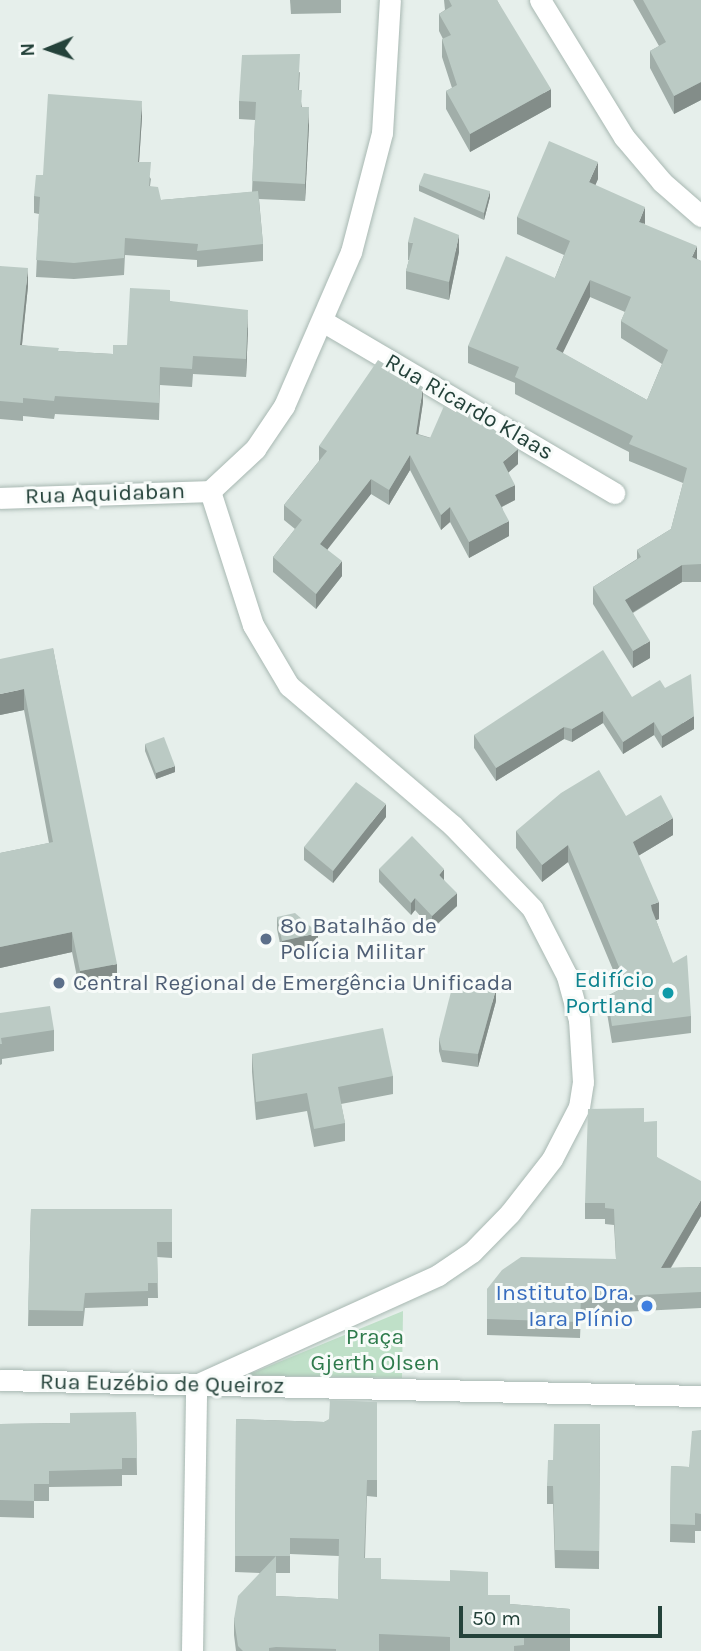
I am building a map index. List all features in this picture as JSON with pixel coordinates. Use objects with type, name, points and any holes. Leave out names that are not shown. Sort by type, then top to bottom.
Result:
[{"type":"street","points":[[192,1651],[196,1385],[438,1275],[472,1252],[510,1213],[552,1159],[579,1107],[583,1082],[579,1020],[567,976],[532,908],[452,825],[289,686],[253,625],[210,491],[255,449],[284,406],[324,322],[365,209],[382,133],[390,0]]},
{"type":"street","points":[[540,0],[624,136],[662,183],[701,216]]},
{"type":"street","name":"Rua Ricardo Klaas","points":[[324,322],[614,493]]},
{"type":"street","name":"Rua Aquidaban","points":[[0,498],[210,491]]},
{"type":"street","name":"Rua Euzébio de Queiroz","points":[[0,1380],[701,1396]]},
{"type":"green space","name":"Praça Gjerth Olsen","points":[[403,1311],[402,1378],[247,1375]]},
{"type":"building","points":[[449,0],[497,0],[551,89],[470,134],[446,91],[457,85],[442,39],[451,35],[439,14],[452,6]]},
{"type":"building","points":[[643,0],[701,0],[701,82],[674,96],[650,51],[666,42]]},
{"type":"building","points":[[300,54],[298,90],[302,90],[301,107],[309,107],[305,184],[252,181],[256,102],[239,101],[242,55]]},
{"type":"building","points":[[48,94],[142,101],[138,162],[151,162],[149,186],[158,187],[161,200],[258,191],[263,244],[197,251],[198,244],[125,238],[124,258],[74,263],[36,260],[40,197],[34,196],[36,175],[43,175]]},
{"type":"building","points":[[549,141],[598,162],[589,182],[645,207],[639,222],[697,246],[692,257],[701,261],[701,564],[682,565],[625,600],[650,641],[633,651],[593,587],[641,557],[637,550],[671,529],[687,468],[629,444],[633,436],[515,377],[519,367],[468,346],[506,256],[555,278],[570,241],[517,217]],"holes":[[[590,280],[631,297],[621,321],[668,350],[647,400],[556,349]]]},
{"type":"building","points":[[424,173],[490,191],[484,213],[419,185]]},
{"type":"building","points":[[414,217],[459,235],[449,282],[406,271],[413,243],[408,242]]},
{"type":"building","points":[[0,266],[28,268],[20,345],[59,348],[58,351],[113,354],[113,345],[127,345],[130,288],[170,290],[170,301],[248,310],[246,359],[193,356],[192,369],[160,367],[159,403],[55,396],[54,401],[23,398],[23,403],[0,401]]},
{"type":"building","points":[[378,360],[423,387],[416,434],[430,438],[444,406],[455,413],[463,404],[518,449],[503,462],[515,485],[495,495],[509,521],[469,542],[450,507],[441,515],[410,455],[389,490],[371,479],[320,544],[342,561],[316,594],[273,557],[302,520],[284,505],[327,451],[319,446]]},
{"type":"building","points":[[53,648],[117,964],[80,971],[72,932],[0,947],[0,853],[53,842],[24,689],[0,694],[0,659]]},
{"type":"building","points":[[603,650],[632,697],[660,680],[665,688],[691,674],[694,716],[662,736],[654,722],[623,742],[603,711],[572,729],[564,727],[496,768],[474,735]]},
{"type":"building","points":[[164,737],[175,766],[156,773],[145,744]]},
{"type":"building","points":[[599,770],[626,816],[661,795],[673,818],[633,842],[659,902],[651,905],[652,910],[673,963],[687,955],[691,1016],[612,1026],[607,996],[627,986],[568,845],[542,865],[516,831],[561,793]]},
{"type":"building","points":[[356,782],[386,804],[333,871],[304,847]]},
{"type":"building","points":[[412,836],[444,869],[439,875],[457,893],[432,916],[415,898],[411,903],[379,869]]},
{"type":"building","points":[[295,913],[318,933],[282,941],[277,917]]},
{"type":"building","points":[[455,976],[496,989],[478,1054],[442,1050],[439,1039]]},
{"type":"building","points":[[50,1006],[54,1030],[1,1038],[0,1044],[0,1013]]},
{"type":"building","points":[[383,1028],[393,1076],[338,1087],[345,1123],[314,1129],[307,1093],[256,1102],[252,1054]]},
{"type":"building","points":[[644,1108],[644,1122],[657,1121],[657,1157],[701,1181],[701,1200],[661,1268],[701,1267],[701,1292],[581,1298],[580,1322],[487,1319],[487,1289],[502,1270],[521,1257],[616,1259],[614,1209],[605,1208],[605,1203],[585,1203],[588,1109]]},
{"type":"building","points":[[31,1209],[172,1209],[172,1242],[157,1242],[158,1283],[148,1283],[148,1291],[85,1293],[83,1311],[28,1310]]},
{"type":"building","points":[[330,1400],[377,1402],[377,1480],[367,1480],[364,1558],[381,1558],[381,1579],[450,1581],[450,1570],[488,1572],[488,1595],[510,1595],[510,1604],[570,1609],[570,1637],[524,1636],[524,1645],[514,1646],[514,1651],[450,1651],[450,1637],[379,1634],[379,1651],[276,1647],[269,1648],[269,1651],[243,1651],[238,1646],[234,1619],[238,1596],[276,1556],[235,1556],[236,1419],[324,1422],[329,1419]],"holes":[[[290,1538],[339,1539],[338,1599],[276,1596],[276,1556],[290,1556]]]},
{"type":"building","points":[[136,1412],[137,1458],[122,1458],[122,1469],[49,1471],[49,1484],[34,1484],[34,1501],[0,1500],[0,1424],[70,1423],[70,1413]]},
{"type":"building","points":[[554,1424],[600,1424],[599,1551],[555,1550],[553,1486],[547,1486],[548,1460],[553,1460]]},
{"type":"building","points":[[701,1430],[701,1514],[695,1513],[695,1525],[670,1524],[671,1466],[689,1467],[692,1431]]},
{"type":"place","name":"8º Batalhão de Polícia Militar","points":[[266,939]]},
{"type":"place","name":"Central Regional de Emergência Unificada","points":[[59,983]]},
{"type":"place","name":"Edifício Portland","points":[[668,993]]},
{"type":"place","name":"Instituto Dra. Iara Plínio","points":[[647,1306]]}]
